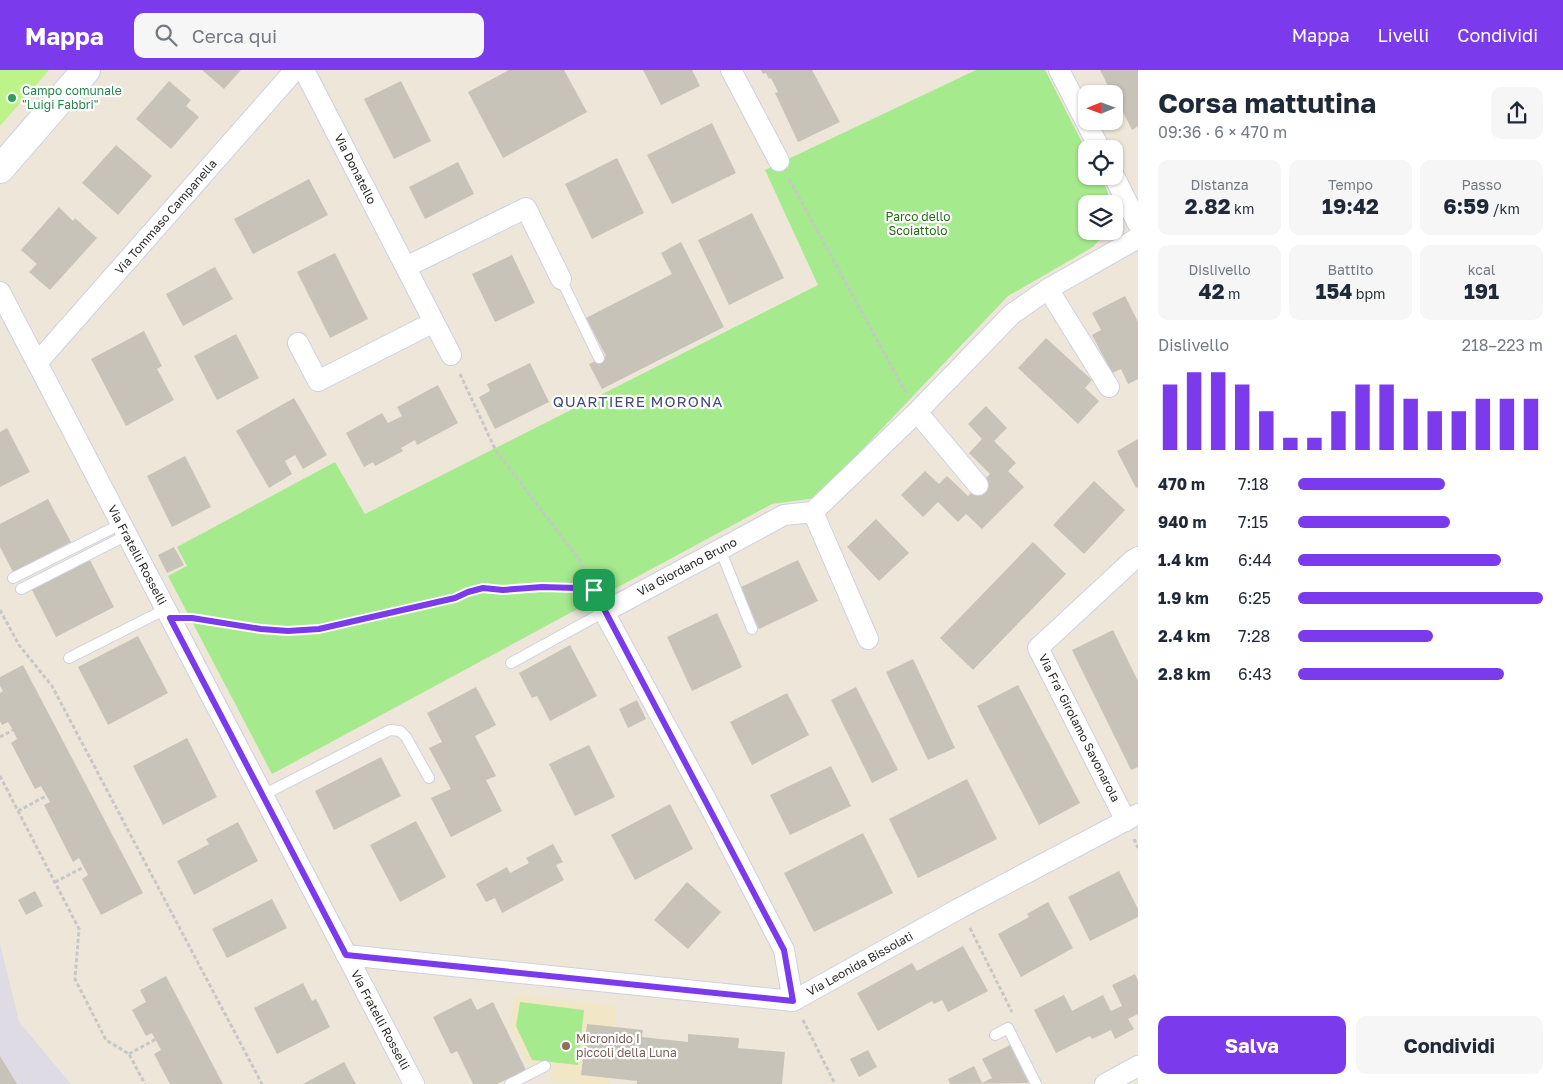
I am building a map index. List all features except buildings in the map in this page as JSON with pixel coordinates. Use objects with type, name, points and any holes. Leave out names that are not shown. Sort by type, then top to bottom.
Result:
[{"type":"main road","points":[[0,169],[86,70]]},
{"type":"street","name":"Via Tommaso Campanella","points":[[37,363],[295,70]]},
{"type":"street","name":"Via Donatello","points":[[304,70],[451,355]]},
{"type":"street","points":[[731,70],[779,161]]},
{"type":"street","points":[[1059,70],[1095,140]]},
{"type":"street","points":[[1118,185],[1138,224]]},
{"type":"street","points":[[406,267],[526,208],[562,279]]},
{"type":"street","points":[[868,639],[813,512],[917,412],[1012,314],[1048,289],[1138,238]]},
{"type":"street","points":[[1048,289],[1109,387]]},
{"type":"street","name":"Via Fratelli Rosselli","points":[[0,292],[414,1084]]},
{"type":"street","points":[[298,343],[318,380],[434,322]]},
{"type":"street","points":[[917,412],[978,485]]},
{"type":"street","name":"Via Giordano Bruno","points":[[604,612],[784,515],[813,512]]},
{"type":"street","name":"Via Fra' Girolamo Savonarola","points":[[1132,818],[1038,648],[1138,557]]},
{"type":"street","points":[[604,612],[704,796],[784,950],[793,1001]]},
{"type":"street","name":"Via Leonida Bissolati","points":[[346,955],[793,1001],[960,908],[1132,818]]},
{"type":"street","points":[[1105,1084],[1138,1066]]},
{"type":"lane","points":[[562,279],[599,358]]},
{"type":"lane","points":[[14,578],[124,530]]},
{"type":"lane","points":[[21,589],[124,530]]},
{"type":"lane","points":[[720,549],[752,629]]},
{"type":"lane","points":[[511,663],[604,612]]},
{"type":"lane","points":[[69,658],[168,613]]},
{"type":"lane","points":[[263,795],[390,730],[400,731],[406,737],[429,778]]},
{"type":"lane","points":[[995,1035],[1008,1028],[1036,1084]]},
{"type":"lane","points":[[510,1084],[544,1066]]},
{"type":"path","points":[[779,161],[917,412]]},
{"type":"path","points":[[451,355],[496,451],[579,559],[604,612]]},
{"type":"path","points":[[168,613],[261,629],[288,631],[319,629],[455,598],[483,588],[503,590],[542,587],[594,590]]},
{"type":"path","points":[[0,610],[19,645],[52,686],[262,1084]]},
{"type":"path","points":[[0,737],[13,730]]},
{"type":"path","points":[[0,776],[79,929],[74,980],[106,1040],[130,1054],[145,1084]]},
{"type":"path","points":[[18,811],[46,796]]},
{"type":"path","points":[[55,882],[84,867]]},
{"type":"path","points":[[960,908],[1013,1014]]},
{"type":"path","points":[[793,1001],[836,1084]]},
{"type":"path","points":[[130,1054],[156,1039]]},
{"type":"shaded area","points":[[0,944],[19,1022],[71,1084],[0,1084]]},
{"type":"shaded area","name":"Micronido I piccoli della Luna","points":[[514,995],[617,1006],[609,1084],[550,1081],[552,1066],[528,1064],[510,1026]]},
{"type":"green space","name":"Campo comunale \"Luigi Fabbri\"","points":[[0,70],[49,70],[0,126]]},
{"type":"green space","name":"Parco dello Scoiattolo","points":[[976,70],[1045,70],[1081,140],[1078,140],[1078,185],[1104,185],[1108,195],[1078,195],[1078,240],[1099,240],[1093,247],[1008,296],[816,498],[772,504],[272,774],[168,576],[187,566],[177,547],[335,462],[365,514],[818,285],[765,170]]},
{"type":"green space","points":[[520,1002],[584,1010],[578,1065],[532,1060],[516,1026]]},
{"type":"place","name":"Campo comunale \"Luigi Fabbri\"","points":[[12,98]]},
{"type":"place","name":"Micronido I piccoli della Luna","points":[[566,1046]]},
{"type":"district","name":"QUARTIERE MORONA","points":[[638,402]]},
{"type":"route","points":[[542,587],[594,590],[784,950],[793,1001],[346,955],[170,618],[192,618],[231,626],[288,631],[319,629],[455,598],[483,588],[503,590],[542,587]]}]
